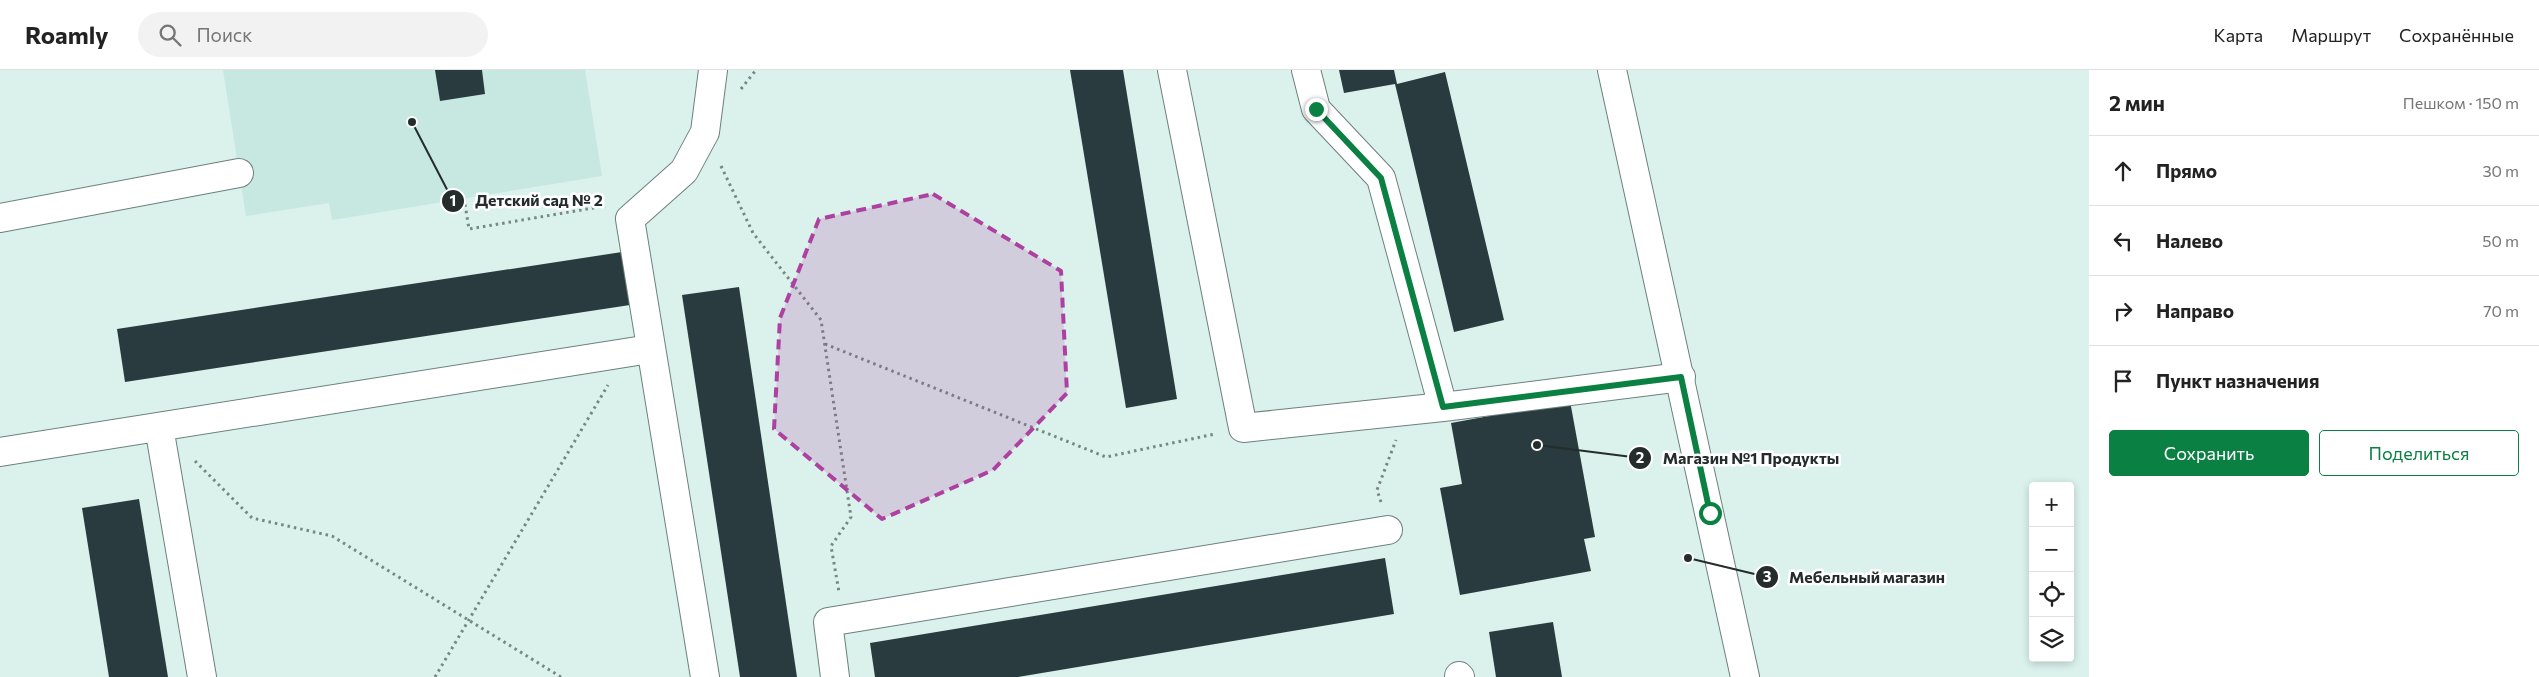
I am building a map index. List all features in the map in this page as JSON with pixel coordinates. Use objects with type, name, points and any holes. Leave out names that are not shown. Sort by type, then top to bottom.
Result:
[{"type":"main road","points":[[705,677],[639,351],[630,220],[684,171],[704,132],[713,70]]},
{"type":"main road","points":[[1172,70],[1243,428],[1443,407],[1681,377]]},
{"type":"main road","points":[[1306,70],[1316,109],[1381,178],[1443,407]]},
{"type":"main road","points":[[1612,70],[1681,377],[1745,677]]},
{"type":"main road","points":[[0,218],[240,173]]},
{"type":"main road","points":[[0,452],[639,351]]},
{"type":"main road","points":[[159,427],[202,677]]},
{"type":"main road","points":[[835,677],[828,622],[1388,530]]},
{"type":"path","points":[[704,132],[753,233],[821,320],[851,517],[831,546],[843,619]]},
{"type":"path","points":[[464,198],[469,229],[606,205]]},
{"type":"path","points":[[825,344],[1106,457],[1243,428]]},
{"type":"path","points":[[435,677],[469,619],[639,351]]},
{"type":"path","points":[[1388,530],[1377,490],[1406,411]]},
{"type":"path","points":[[192,459],[252,518],[332,536],[561,677]]},
{"type":"highlighted area","points":[[933,194],[1061,271],[1067,393],[993,470],[882,519],[774,429],[780,318],[819,219]]},
{"type":"shaded area","points":[[223,70],[585,70],[602,176],[332,220],[329,203],[246,216]]},
{"type":"building","points":[[435,70],[482,70],[485,94],[440,101]]},
{"type":"building","points":[[1070,70],[1123,70],[1177,399],[1126,408]]},
{"type":"building","points":[[1339,70],[1394,70],[1397,84],[1445,72],[1504,320],[1454,332],[1395,84],[1344,93]]},
{"type":"building","points":[[622,252],[630,305],[125,382],[117,329]]},
{"type":"building","points":[[739,287],[797,677],[740,677],[682,295]]},
{"type":"building","points":[[1570,401],[1595,537],[1584,539],[1591,571],[1460,595],[1440,488],[1462,484],[1451,423]]},
{"type":"building","points":[[139,499],[168,677],[109,677],[82,508]]},
{"type":"building","points":[[1385,558],[1394,614],[1018,677],[875,677],[870,643]]},
{"type":"building","points":[[1553,622],[1562,677],[1496,677],[1489,632]]},
{"type":"place","name":"Детский сад № 2","points":[[412,122]]},
{"type":"place","name":"Магазин №1 Продукты","points":[[1537,445]]},
{"type":"place","name":"Мебельный магазин","points":[[1688,558]]},
{"type":"route","points":[[1316,109],[1381,178],[1443,407],[1681,377],[1710,513]]}]
